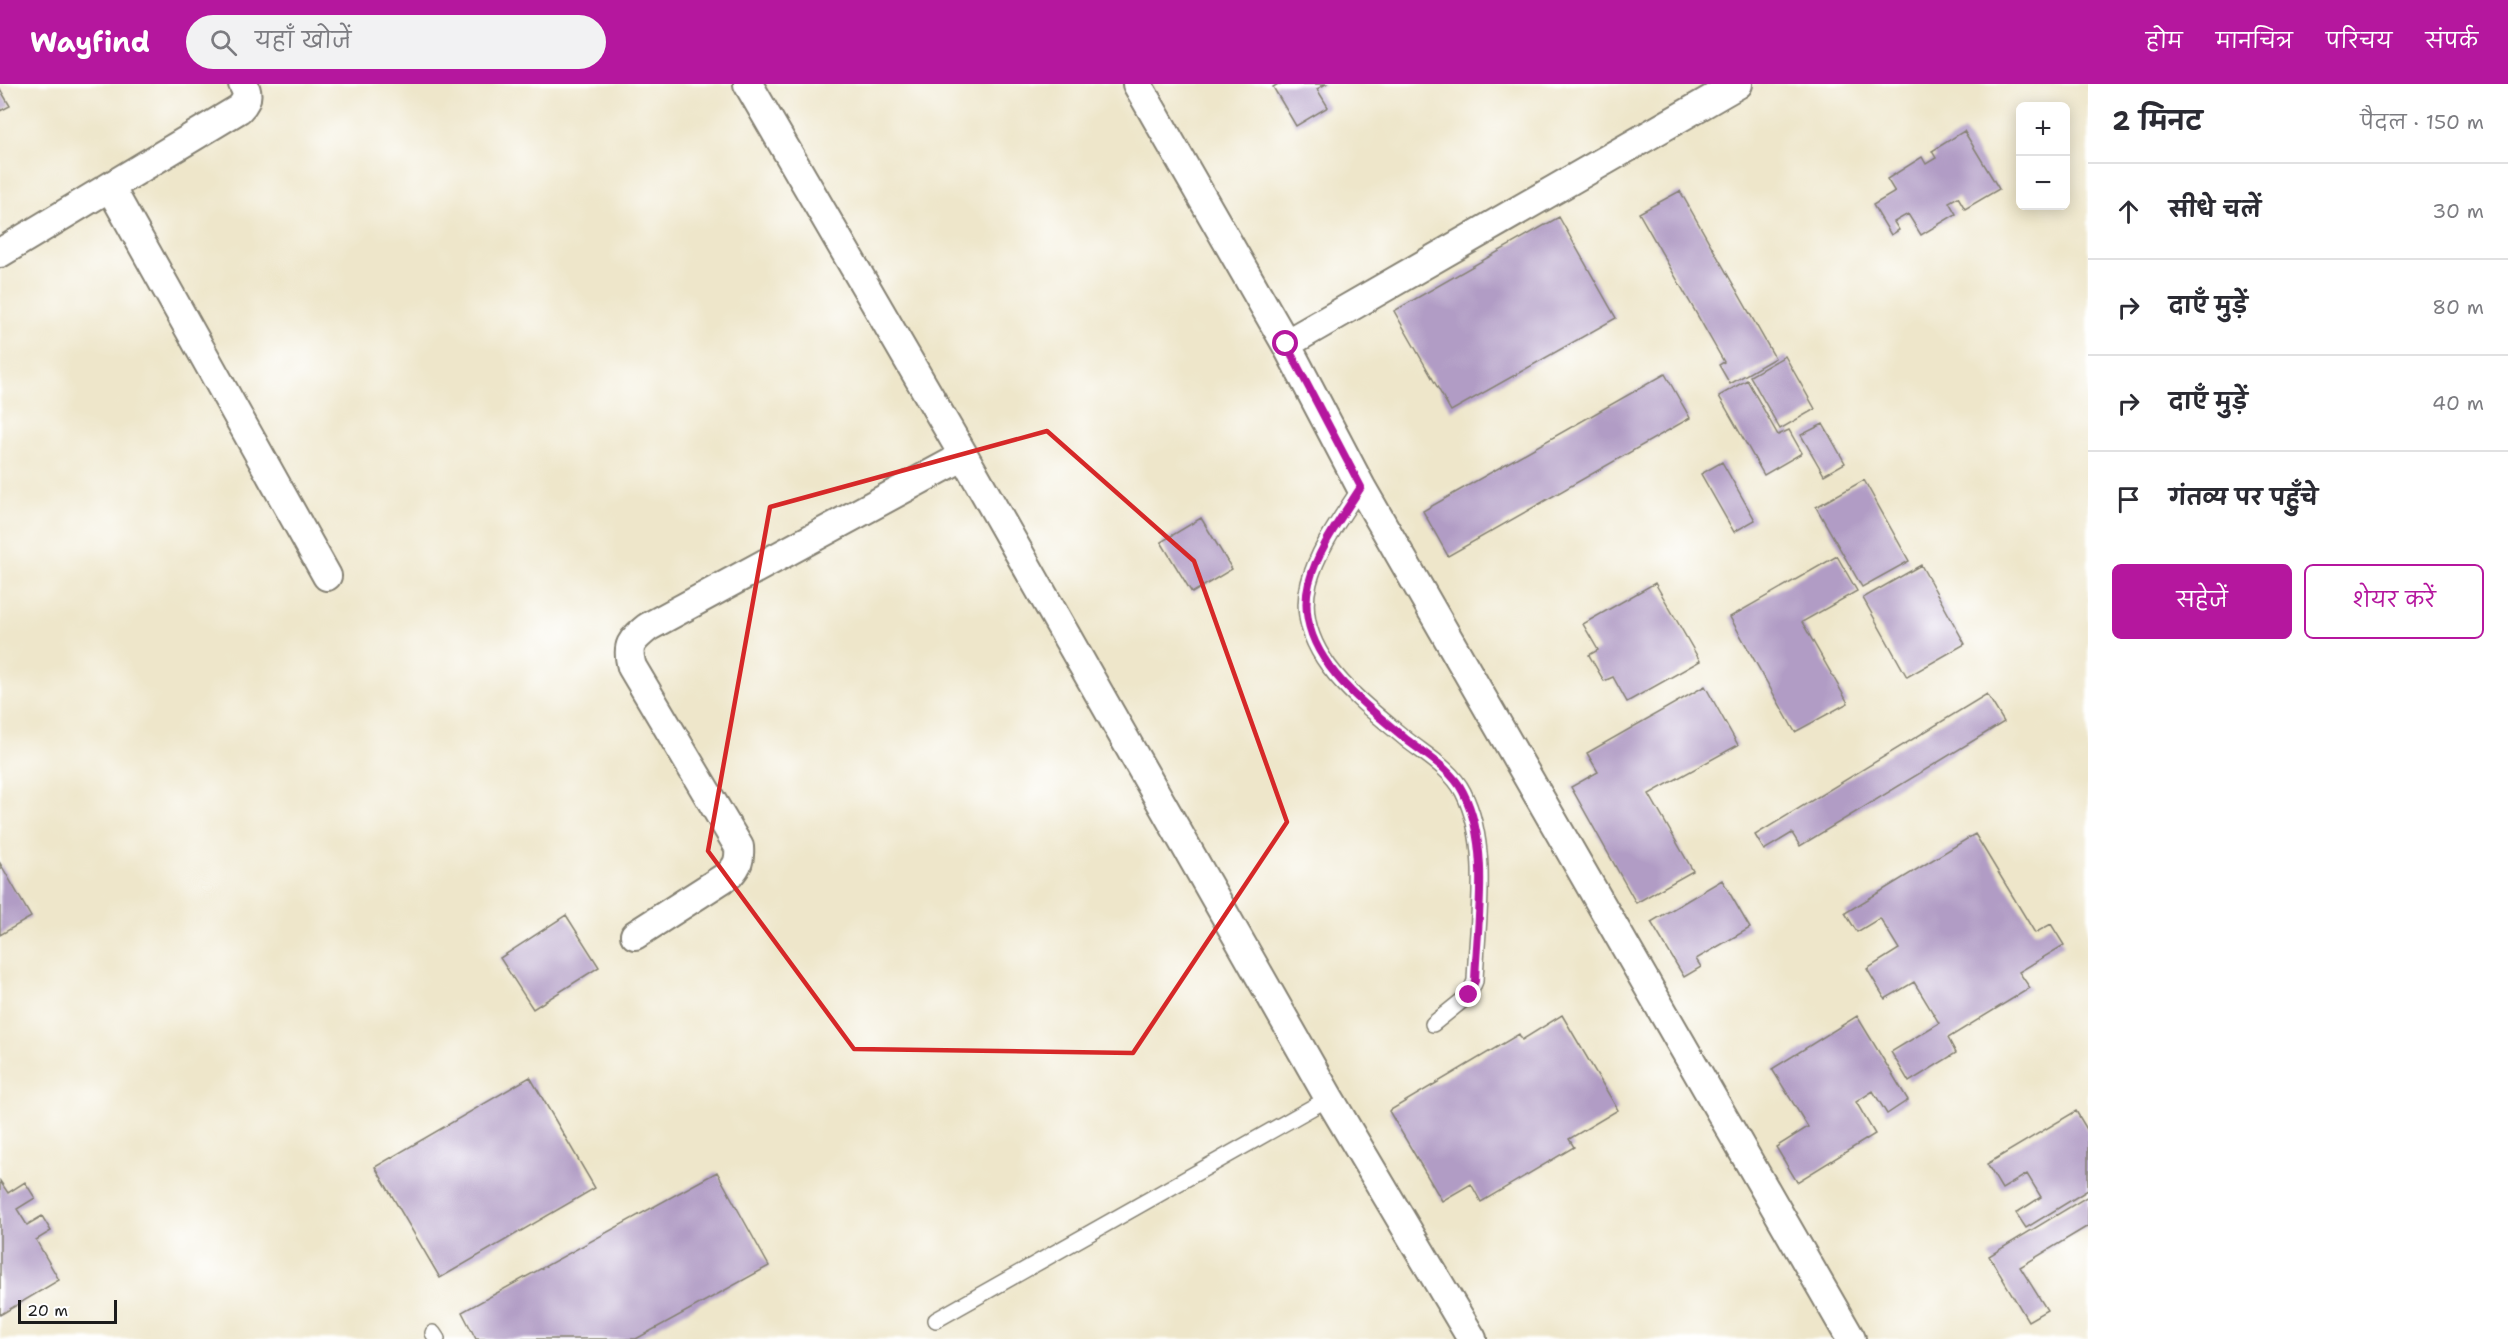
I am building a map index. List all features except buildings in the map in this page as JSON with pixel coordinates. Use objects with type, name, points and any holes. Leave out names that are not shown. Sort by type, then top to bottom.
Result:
[{"type":"street","points":[[0,254],[239,109],[247,97],[243,84]]},
{"type":"street","points":[[748,84],[964,456],[1329,1098],[1472,1339]]},
{"type":"street","points":[[1137,84],[1286,344],[1361,487],[1851,1339]]},
{"type":"street","points":[[1286,344],[1738,84]]},
{"type":"street","points":[[110,187],[327,576]]},
{"type":"street","points":[[635,935],[730,874],[738,865],[740,856],[739,847],[632,667],[628,652],[630,644],[648,627],[964,456]]},
{"type":"lane","points":[[1361,487],[1328,539],[1316,564],[1305,604],[1317,644],[1336,677],[1358,699],[1454,778],[1470,808],[1478,832],[1480,865],[1475,981],[1469,995],[1433,1024]]},
{"type":"lane","points":[[936,1320],[1329,1098]]},
{"type":"highlighted area","points":[[1047,431],[1194,561],[1287,822],[1133,1053],[854,1049],[708,851],[770,507]]},
{"type":"route","points":[[1286,344],[1361,487],[1328,539],[1309,583],[1305,604],[1310,626],[1317,644],[1336,677],[1358,699],[1454,778],[1470,808],[1478,832],[1480,865],[1475,981],[1469,995]]}]
